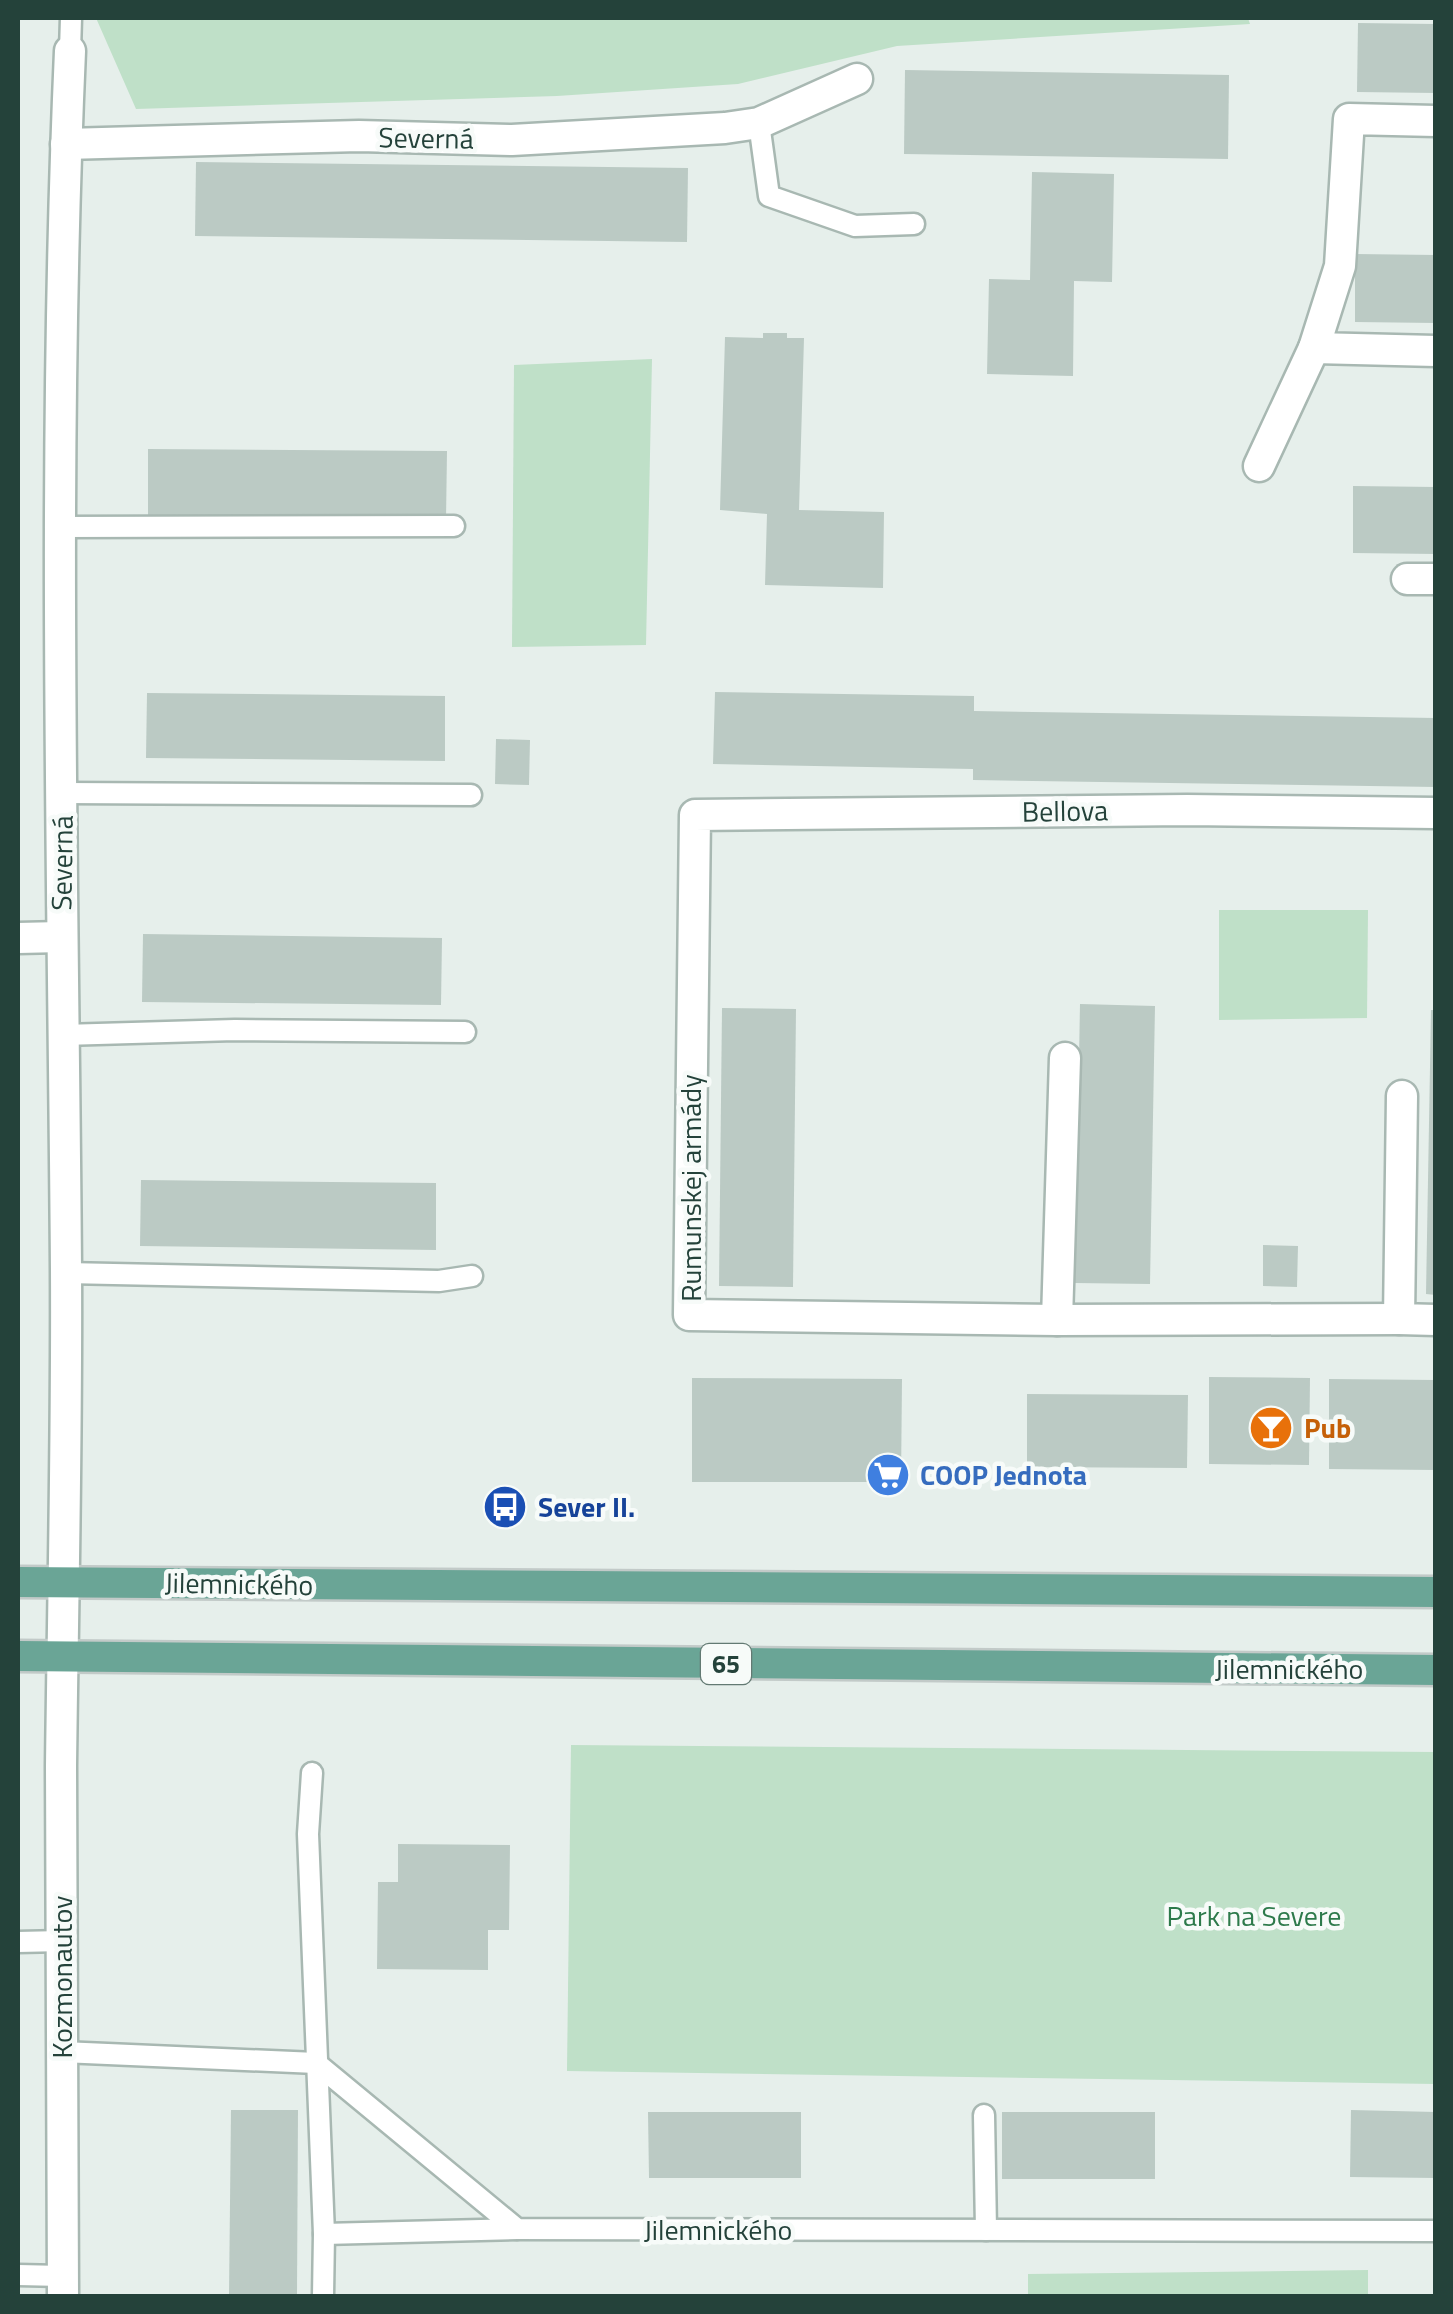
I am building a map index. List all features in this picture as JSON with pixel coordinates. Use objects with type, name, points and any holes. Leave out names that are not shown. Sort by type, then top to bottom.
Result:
[{"type":"main road","name":"Jilemnického","points":[[18,1582],[1436,1592]]},
{"type":"main road","name":"Jilemnického","points":[[18,1656],[1436,1670]]},
{"type":"street","name":"Severná","points":[[63,1583],[66,1273],[60,527],[70,50]]},
{"type":"street","name":"Severná","points":[[66,144],[359,136],[512,140],[725,128],[759,122],[858,78]]},
{"type":"street","points":[[1259,466],[1314,348],[1340,266],[1349,119],[1436,121]]},
{"type":"street","points":[[1314,348],[1436,351]]},
{"type":"street","name":"Bellova","points":[[695,815],[1187,810],[1436,813]]},
{"type":"street","name":"Rumunskej armády","points":[[695,815],[688,1315],[1436,1320]]},
{"type":"street","points":[[18,938],[62,937]]},
{"type":"street","points":[[1057,1320],[1065,1058]]},
{"type":"street","points":[[1399,1319],[1402,1096]]},
{"type":"street","points":[[62,1656],[63,1583]]},
{"type":"street","name":"Kozmonautov","points":[[62,1656],[62,2286]]},
{"type":"lane","name":"Severná","points":[[70,50],[71,18]]},
{"type":"lane","points":[[759,122],[768,196],[855,226],[914,224]]},
{"type":"lane","points":[[60,527],[454,526]]},
{"type":"lane","points":[[63,793],[471,795]]},
{"type":"lane","points":[[63,1034],[234,1030],[465,1032]]},
{"type":"lane","points":[[66,1273],[439,1281],[472,1276]]},
{"type":"lane","points":[[312,1774],[308,1834],[324,2234],[323,2296]]},
{"type":"lane","points":[[18,1942],[62,1941]]},
{"type":"lane","points":[[62,2052],[316,2063],[517,2230]]},
{"type":"lane","points":[[984,2115],[986,2230]]},
{"type":"lane","name":"Jilemnického","points":[[324,2234],[517,2230],[1436,2231]]},
{"type":"lane","points":[[18,2275],[62,2286]]},
{"type":"green space","points":[[96,18],[1248,18],[1250,24],[897,46],[738,84],[557,96],[136,109]]},
{"type":"green space","points":[[652,359],[646,645],[512,647],[514,365]]},
{"type":"green space","points":[[1219,910],[1368,910],[1367,1018],[1219,1020]]},
{"type":"green space","name":"Park na Severe","points":[[571,1745],[1435,1752],[1435,2084],[567,2071]]},
{"type":"green space","points":[[1368,2270],[1368,2296],[1028,2296],[1028,2274]]},
{"type":"building","points":[[1358,23],[1436,24],[1436,93],[1357,92]]},
{"type":"building","points":[[905,70],[1229,75],[1228,159],[904,154]]},
{"type":"building","points":[[196,162],[688,168],[687,242],[195,236]]},
{"type":"building","points":[[1032,172],[1114,174],[1112,282],[1074,281],[1073,376],[987,374],[989,279],[1030,280]]},
{"type":"building","points":[[1355,254],[1436,255],[1436,323],[1355,322]]},
{"type":"building","points":[[763,333],[804,338],[799,510],[884,512],[883,588],[765,585],[767,514],[720,510],[725,337],[763,338]]},
{"type":"building","points":[[148,449],[447,451],[446,520],[148,518]]},
{"type":"building","points":[[1353,486],[1436,487],[1436,554],[1353,553]]},
{"type":"building","points":[[715,692],[974,696],[974,711],[1436,718],[1436,787],[973,780],[973,769],[713,764]]},
{"type":"building","points":[[147,693],[445,696],[445,761],[146,758]]},
{"type":"building","points":[[496,739],[530,740],[529,785],[495,784]]},
{"type":"building","points":[[143,934],[442,938],[441,1005],[142,1002]]},
{"type":"building","points":[[1080,1004],[1155,1006],[1150,1284],[1075,1283]]},
{"type":"building","points":[[722,1008],[796,1009],[793,1287],[719,1286]]},
{"type":"building","points":[[1431,1010],[1436,1010],[1436,1295],[1426,1294]]},
{"type":"building","points":[[141,1180],[436,1183],[436,1250],[140,1246]]},
{"type":"building","points":[[1263,1245],[1298,1246],[1297,1287],[1263,1286]]},
{"type":"building","points":[[1209,1377],[1310,1378],[1309,1465],[1209,1464]]},
{"type":"building","points":[[692,1378],[902,1379],[901,1482],[692,1482]]},
{"type":"building","points":[[1329,1379],[1436,1380],[1436,1470],[1329,1469]]},
{"type":"building","points":[[1027,1394],[1188,1395],[1187,1468],[1027,1467]]},
{"type":"building","points":[[398,1844],[510,1845],[509,1930],[488,1930],[488,1970],[377,1969],[378,1882],[398,1882]]},
{"type":"building","points":[[231,2110],[298,2110],[297,2296],[229,2296]]},
{"type":"building","points":[[1351,2110],[1436,2112],[1436,2178],[1350,2177]]},
{"type":"building","points":[[648,2112],[801,2112],[801,2178],[649,2178]]},
{"type":"building","points":[[1002,2112],[1155,2112],[1155,2179],[1002,2179]]},
{"type":"place","name":"Pub","points":[[1271,1428]]},
{"type":"place","name":"COOP Jednota","points":[[888,1475]]},
{"type":"place","name":"Sever II.","points":[[505,1507]]}]
